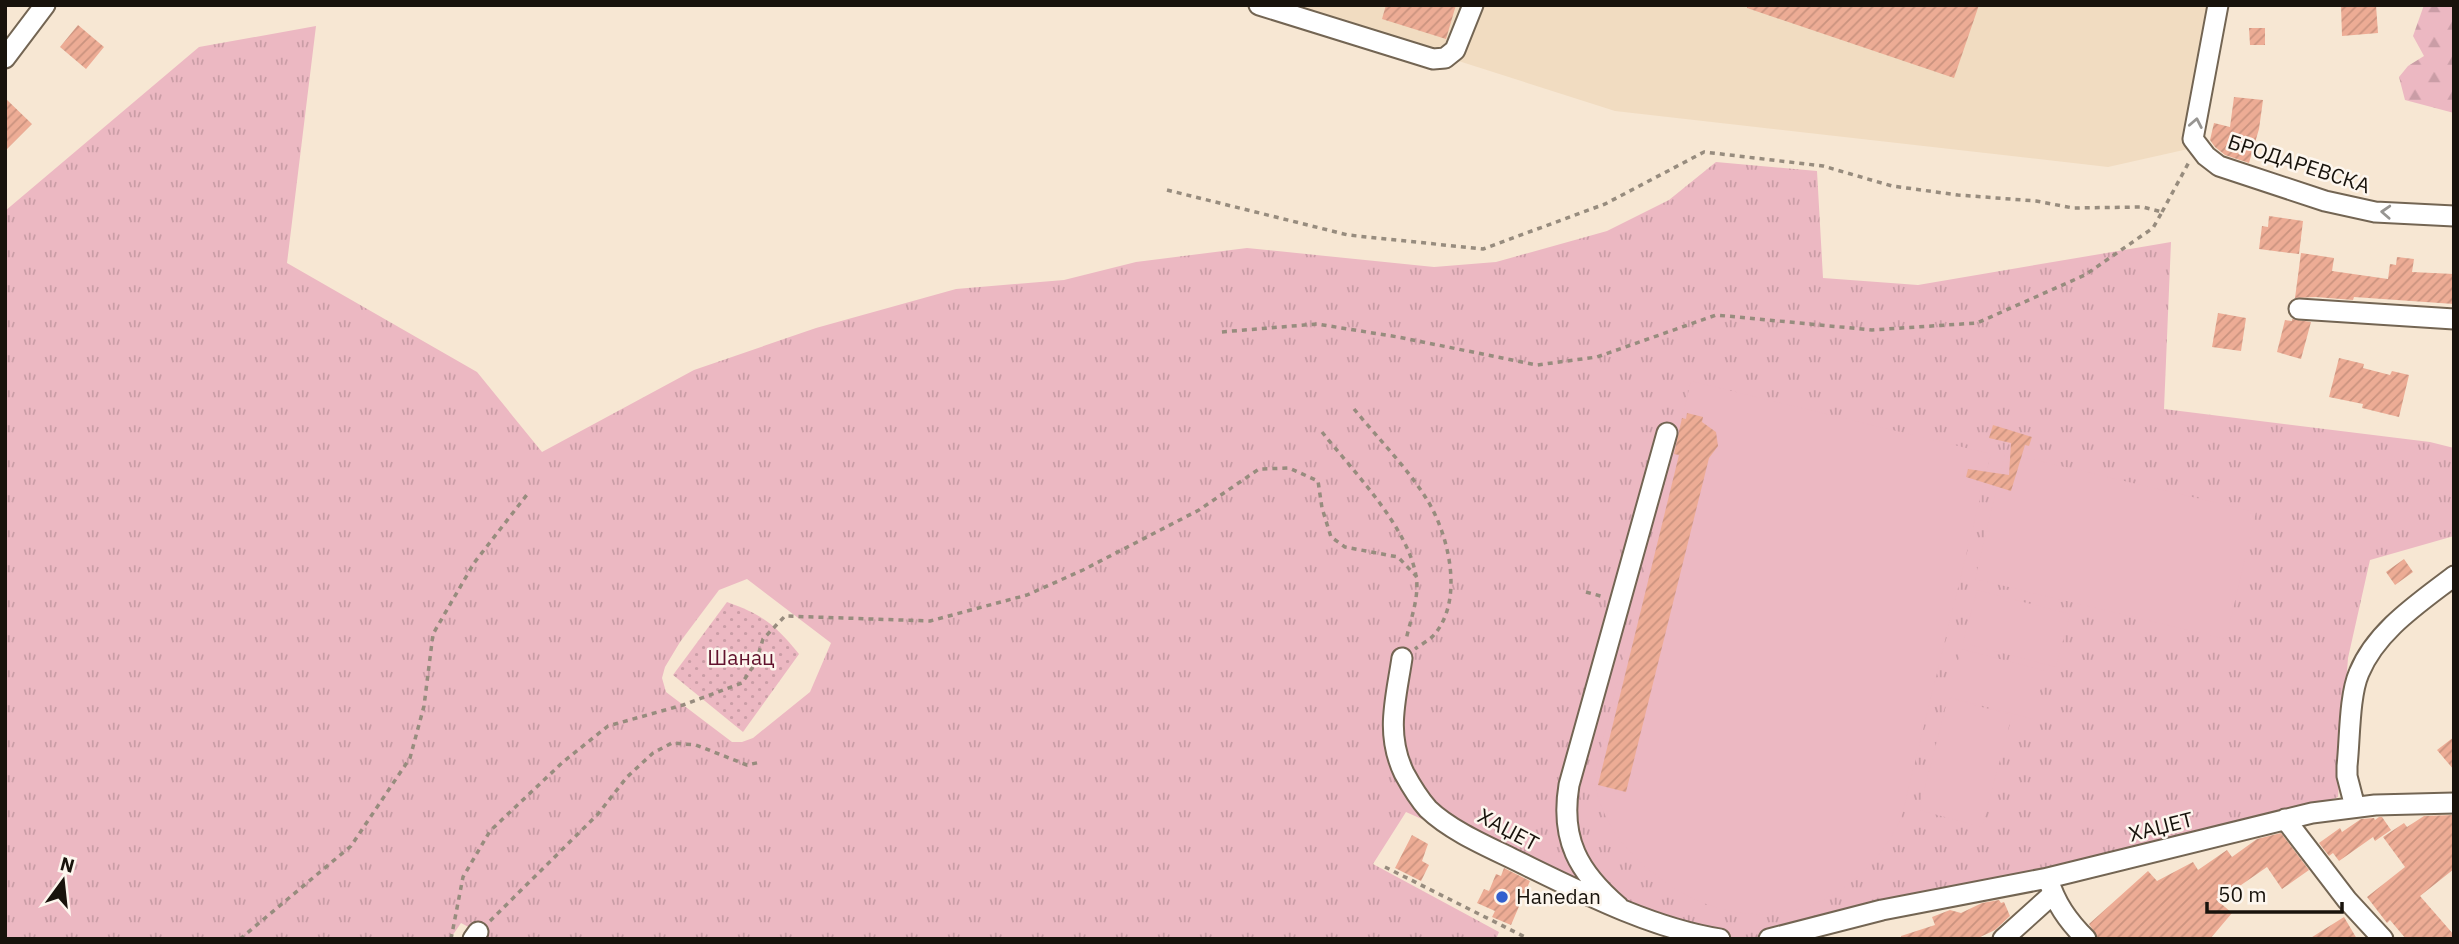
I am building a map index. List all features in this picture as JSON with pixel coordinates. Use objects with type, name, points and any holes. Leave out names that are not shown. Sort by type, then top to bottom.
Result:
[{"type":"street","points":[[5,58],[45,5]]},
{"type":"street","points":[[1259,5],[1433,59],[1445,58],[1455,50],[1473,5]]},
{"type":"street","name":"БРОДАРЕВСКА","points":[[2218,5],[2194,131],[2193,139],[2197,147],[2219,166],[2344,206],[2375,212],[2454,216]]},
{"type":"street","points":[[2299,309],[2454,319]]},
{"type":"street","points":[[1619,907],[1592,882],[1577,858],[1566,826],[1566,804],[1667,433]]},
{"type":"street","points":[[2355,807],[2347,766],[2359,673],[2392,626],[2454,576]]},
{"type":"street","name":"ХАЏЕТ","points":[[1402,658],[1392,724],[1394,745],[1405,775],[1428,808],[1471,838],[1619,907],[1684,932],[1720,939]]},
{"type":"street","name":"ХАЏЕТ","points":[[1769,939],[1882,910],[2051,886],[2284,819],[2355,807],[2454,803]]},
{"type":"street","points":[[2284,819],[2347,900],[2383,939]]},
{"type":"street","points":[[2051,886],[2063,912],[2086,939]]},
{"type":"street","name":"ХАЏЕТ","points":[[2003,939],[2051,886]]},
{"type":"path","points":[[1222,332],[1317,324],[1537,365],[1597,357],[1716,315],[1872,330],[1977,323],[2085,275],[2153,228],[2197,147]]},
{"type":"path","points":[[1167,190],[1349,235],[1483,248],[1605,204],[1704,152],[1823,166],[1892,186],[1958,195],[2036,201],[2073,208],[2143,207],[2162,212]]},
{"type":"path","points":[[1354,409],[1426,498],[1440,526],[1452,573],[1449,605],[1433,635],[1402,658]]},
{"type":"path","points":[[1322,432],[1397,527],[1410,555],[1417,577],[1417,588],[1402,658]]},
{"type":"path","points":[[451,939],[463,877],[490,831],[563,762],[608,726],[683,705],[742,683],[756,662],[763,639],[785,616],[930,621],[1027,595],[1083,570],[1199,510],[1259,469],[1289,468],[1318,481],[1322,508],[1331,537],[1345,547],[1398,557],[1417,577]]},
{"type":"path","points":[[240,939],[351,846],[410,758],[424,706],[433,634],[474,563],[529,492]]},
{"type":"path","points":[[475,935],[598,814],[627,777],[653,753],[672,743],[696,745],[747,765],[761,762]]},
{"type":"path","points":[[1385,867],[1529,939]]},
{"type":"shaded area","points":[[1283,5],[2218,5],[2197,147],[2108,167],[1615,111]]},
{"type":"green space","points":[[2424,5],[2446,5],[2454,8],[2454,113],[2405,100],[2399,77],[2408,66],[2424,56],[2413,36]]},
{"type":"green space","points":[[316,26],[287,263],[477,372],[542,452],[694,370],[816,328],[956,289],[1064,280],[1136,262],[1247,248],[1434,267],[1496,262],[1607,231],[1669,200],[1716,162],[1817,171],[1823,278],[1918,285],[2171,242],[2164,409],[2430,442],[2454,448],[2454,536],[2370,560],[2348,658],[2338,797],[2284,819],[1767,939],[1720,939],[1619,907],[1406,812],[1373,864],[1499,932],[1496,939],[491,939],[461,923],[450,939],[5,939],[5,211],[199,47]],"holes":[[[747,579],[831,643],[810,692],[753,738],[742,742],[732,742],[666,692],[662,678],[665,667],[680,642],[719,590]]]},
{"type":"green space","points":[[1691,381],[1991,454],[1901,819],[1881,852],[1856,878],[1827,898],[1796,910],[1763,914],[1729,911],[1694,899],[1661,879],[1638,860],[1619,838],[1599,801],[1595,786],[1592,785]]},
{"type":"green space","points":[[2005,453],[2256,512],[2226,639],[1975,579]]},
{"type":"green space","points":[[1977,590],[2070,614],[2056,667],[1963,643]]},
{"type":"green space","name":"Шанац","points":[[727,602],[750,611],[767,622],[799,654],[743,732],[673,675]]},
{"type":"green space","points":[[1961,649],[2045,671],[2033,719],[1949,697]]},
{"type":"green space","points":[[1948,698],[2012,715],[1982,827],[1919,810]]},
{"type":"building","points":[[1386,5],[1456,5],[1446,39],[1382,19]]},
{"type":"building","points":[[1747,5],[1979,5],[1954,78],[1747,8]]},
{"type":"building","points":[[2341,5],[2376,5],[2378,33],[2342,36]]},
{"type":"building","points":[[78,25],[104,47],[86,69],[60,47]]},
{"type":"building","points":[[2249,28],[2265,28],[2265,45],[2250,45]]},
{"type":"building","points":[[2234,97],[2263,100],[2259,129],[2249,163],[2225,155],[2210,140],[2214,123],[2230,127]]},
{"type":"building","points":[[5,98],[32,124],[5,151]]},
{"type":"building","points":[[2269,216],[2303,221],[2299,254],[2259,249],[2262,226],[2268,227]]},
{"type":"building","points":[[2301,253],[2334,258],[2332,271],[2388,279],[2390,264],[2396,265],[2397,257],[2414,259],[2412,272],[2454,274],[2454,304],[2354,297],[2353,300],[2295,298]]},
{"type":"building","points":[[2218,313],[2246,318],[2241,351],[2212,347]]},
{"type":"building","points":[[2285,320],[2311,322],[2301,359],[2277,352]]},
{"type":"building","points":[[2339,358],[2364,364],[2363,368],[2390,375],[2392,371],[2409,375],[2399,417],[2362,408],[2363,404],[2329,397]]},
{"type":"building","points":[[1687,413],[1703,417],[1702,422],[1716,432],[1718,446],[1709,458],[1626,792],[1598,785],[1679,455],[1674,454],[1682,418],[1686,419]]},
{"type":"building","points":[[1993,425],[2032,437],[2029,446],[2025,445],[2011,491],[1966,477],[1968,469],[2009,475],[2011,443],[1989,438]]},
{"type":"building","points":[[2404,559],[2413,572],[2395,585],[2386,572]]},
{"type":"building","points":[[2454,737],[2454,770],[2437,750]]},
{"type":"building","points":[[2454,815],[2454,869],[2420,896],[2454,935],[2454,939],[2406,939],[2390,920],[2387,923],[2367,897],[2405,867],[2383,837],[2404,823],[2407,827],[2424,816]]},
{"type":"building","points":[[2382,817],[2391,830],[2375,841],[2373,837],[2339,861],[2333,853],[2329,856],[2319,843],[2340,828],[2342,832],[2361,819],[2375,820]]},
{"type":"building","points":[[2281,833],[2309,870],[2282,889],[2267,867],[2218,901],[2232,913],[2210,939],[2099,939],[2089,924],[2148,871],[2157,881],[2193,862],[2198,870],[2227,850],[2232,857],[2257,839]]},
{"type":"building","points":[[1412,835],[1428,844],[1422,861],[1429,865],[1421,881],[1395,868]]},
{"type":"building","name":"Hanedan","points":[[1504,868],[1530,881],[1511,925],[1492,917],[1495,911],[1477,903],[1484,889],[1489,891],[1496,874],[1501,876]]},
{"type":"building","points":[[1999,900],[2004,902],[2010,916],[1995,930],[1976,939],[1901,939],[1901,936],[1935,925],[1932,917],[1950,910],[1961,913],[1982,903]]},
{"type":"building","points":[[2344,917],[2357,939],[2309,939]]},
{"type":"place","name":"Hanedan","points":[[1502,897]]}]
